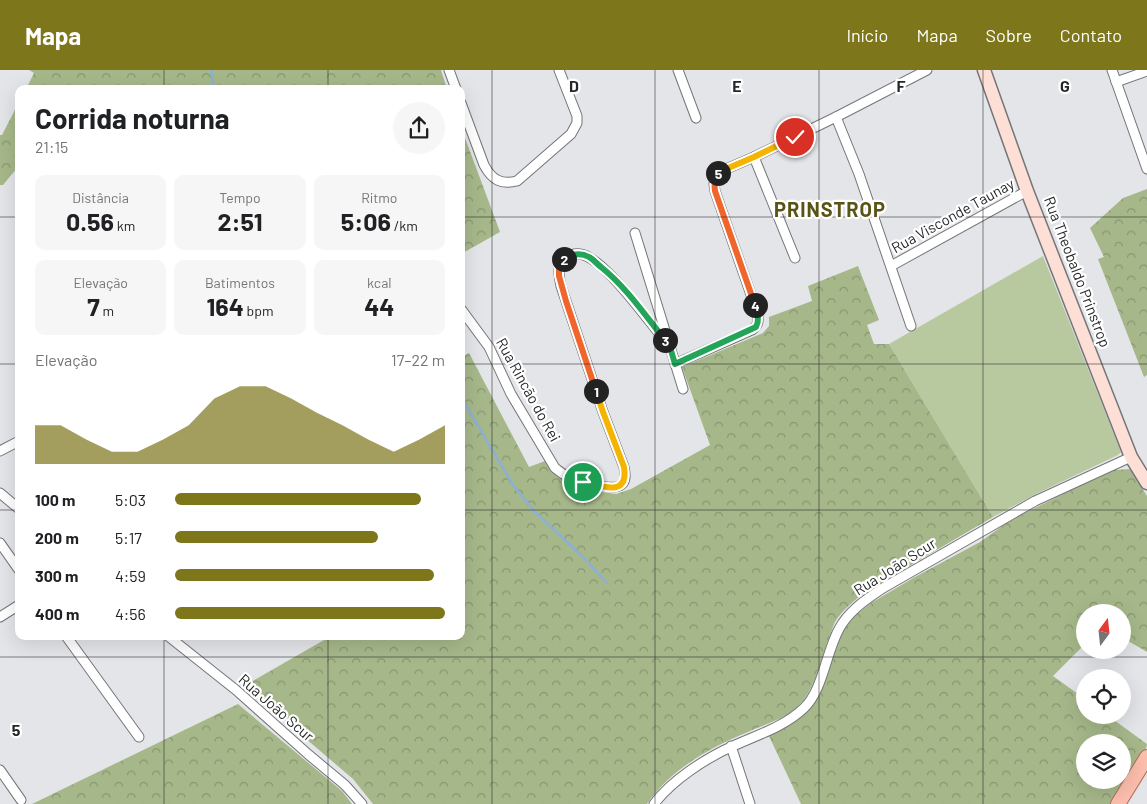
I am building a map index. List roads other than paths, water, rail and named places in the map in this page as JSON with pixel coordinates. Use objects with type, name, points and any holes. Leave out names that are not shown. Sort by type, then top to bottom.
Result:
[{"type":"main road","points":[[1118,804],[1147,757]]},
{"type":"main road","points":[[1127,804],[1147,775]]},
{"type":"street","points":[[449,70],[455,85]]},
{"type":"street","points":[[465,114],[488,173],[501,182],[517,181],[571,134],[577,124],[577,116],[560,70]]},
{"type":"street","points":[[678,70],[696,118]]},
{"type":"street","points":[[675,364],[752,330],[759,322],[715,191],[714,184],[719,172],[836,117],[926,70]]},
{"type":"street","name":"Rua Theobaldo Prinstrop","points":[[984,70],[1027,191],[1131,456],[1147,483]]},
{"type":"street","points":[[1112,70],[1147,169]]},
{"type":"street","points":[[1116,82],[1147,71]]},
{"type":"street","points":[[836,117],[859,174],[911,326]]},
{"type":"street","points":[[754,157],[795,258]]},
{"type":"street","name":"Rua Visconde Taunay","points":[[891,266],[1027,191]]},
{"type":"street","points":[[636,233],[683,390]]},
{"type":"street","name":"Rua Rincão do Rei","points":[[465,314],[489,347],[511,394],[555,468],[563,474],[583,482],[606,487],[622,485],[625,475],[624,467],[603,412],[561,286],[559,267],[564,259],[572,254],[580,254],[589,257],[602,267],[623,288],[670,347]]},
{"type":"street","points":[[0,451],[15,443]]},
{"type":"street","name":"Rua João Scur","points":[[654,804],[667,790],[706,760],[731,746],[782,724],[805,707],[812,699],[817,688],[839,628],[857,606],[883,588],[1035,501],[1131,456]]},
{"type":"street","points":[[0,493],[15,506]]},
{"type":"street","points":[[0,542],[15,564]]},
{"type":"street","points":[[0,617],[15,608]]},
{"type":"street","points":[[69,640],[139,737]]},
{"type":"street","name":"Rua João Scur","points":[[173,640],[236,690],[309,755],[345,784],[362,804]]},
{"type":"street","points":[[731,746],[750,804]]},
{"type":"street","points":[[0,770],[21,800]]},
{"type":"waterway","points":[[211,70],[213,85]]},
{"type":"waterway","points":[[465,404],[513,485],[534,511],[584,558],[607,583]]},
{"type":"district","name":"PRINSTROP","points":[[830,210]]}]
